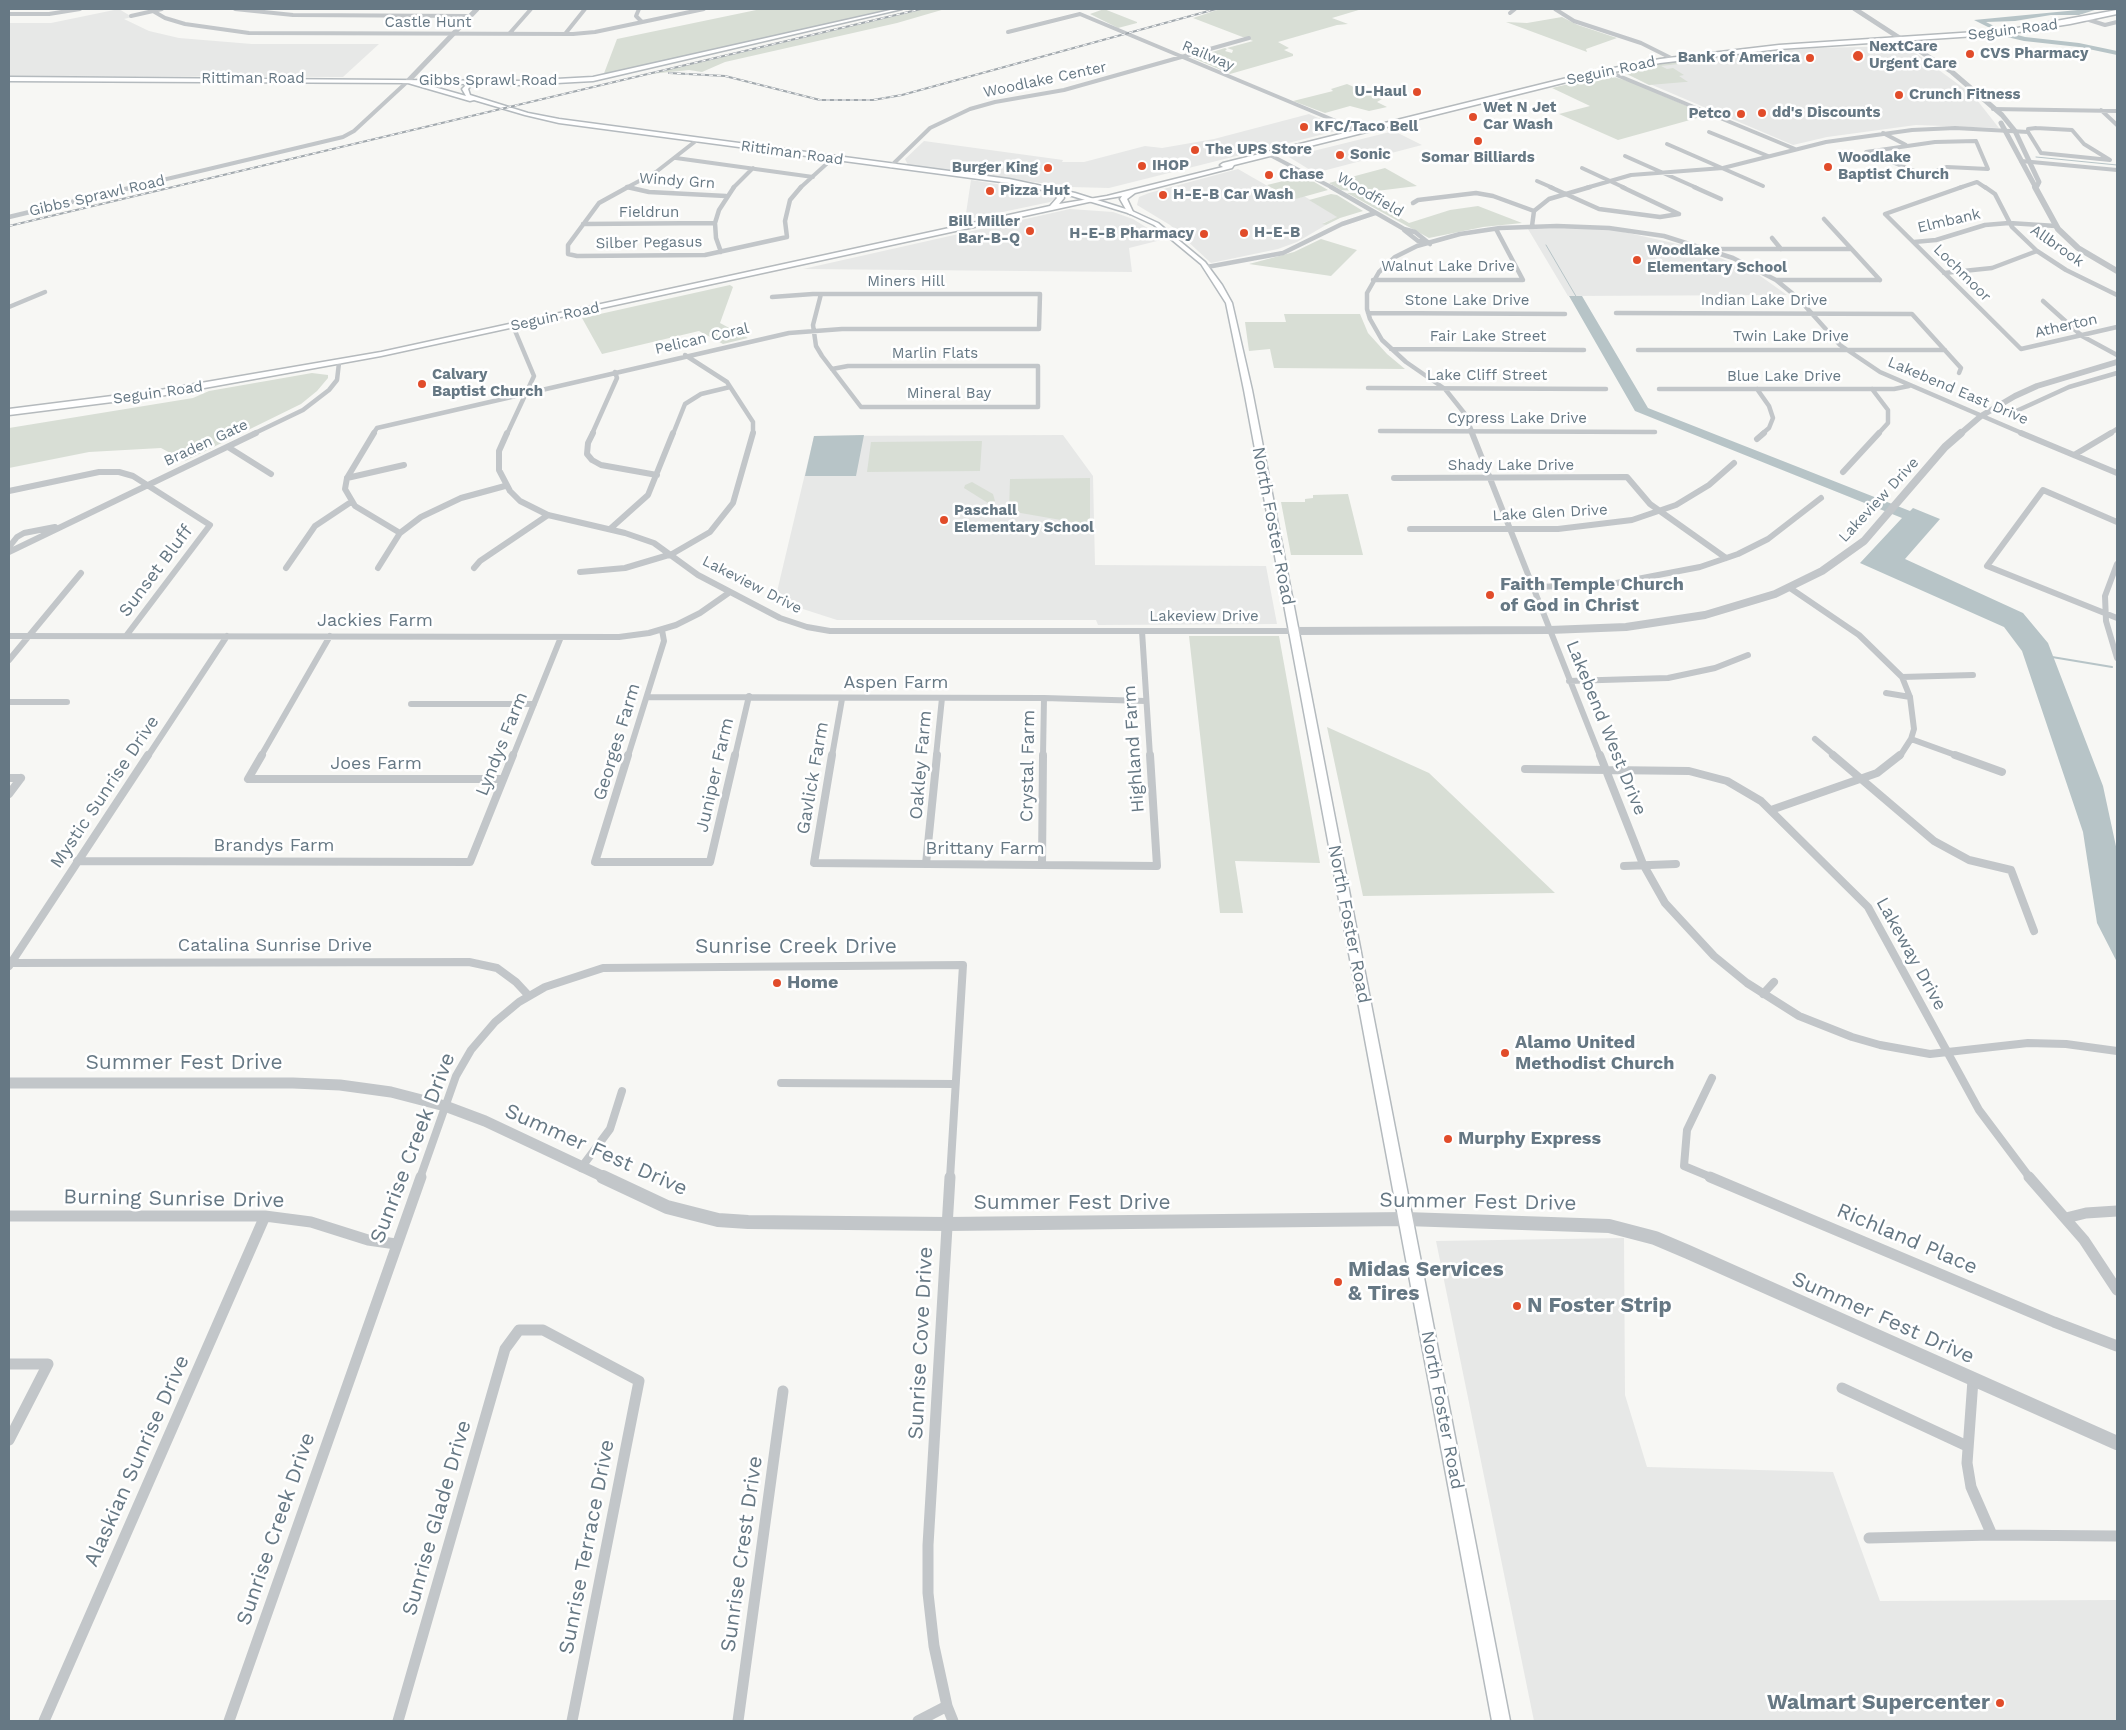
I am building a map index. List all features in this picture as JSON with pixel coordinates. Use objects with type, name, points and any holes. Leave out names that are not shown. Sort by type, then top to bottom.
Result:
[{"type":"main road","name":"Gibbs Sprawl Road","points":[[408,81],[543,83],[611,76],[900,9]]},
{"type":"main road","name":"Seguin Road","points":[[1094,198],[1609,71],[1674,59],[1779,47],[1906,40],[2019,30],[2117,12]]},
{"type":"main road","name":"Rittiman Road","points":[[9,79],[408,81],[542,118],[891,166],[1094,198]]},
{"type":"main road","name":"Rittiman Road","points":[[471,82],[465,89],[466,94],[493,104]]},
{"type":"main road","points":[[400,88],[419,85]]},
{"type":"main road","name":"Seguin Road","points":[[9,412],[168,392],[339,363],[1132,191],[1230,167],[1231,164]]},
{"type":"main road","points":[[1052,208],[1061,200],[1058,191]]},
{"type":"main road","points":[[1130,212],[1123,199],[1132,191]]},
{"type":"main road","name":"North Foster Road","points":[[1094,198],[1130,212],[1170,234],[1207,267],[1227,299],[1234,322],[1501,1721]]},
{"type":"street","points":[[9,14],[49,14],[80,9]]},
{"type":"street","points":[[131,16],[162,9]]},
{"type":"street","points":[[235,9],[293,15],[470,16]]},
{"type":"street","points":[[408,81],[477,9]]},
{"type":"street","points":[[509,34],[531,9]]},
{"type":"street","points":[[565,34],[585,9]]},
{"type":"street","points":[[639,9],[636,16],[642,22]]},
{"type":"street","name":"Castle Hunt","points":[[152,11],[165,18],[195,26],[249,33],[565,34],[595,32],[704,9]]},
{"type":"street","points":[[1510,13],[1515,9]]},
{"type":"street","points":[[1555,9],[1574,21],[1641,43],[1674,59]]},
{"type":"street","points":[[1855,9],[1906,40],[1970,86],[1994,110],[2002,115],[2014,131],[2031,164],[2039,182],[2037,186]]},
{"type":"street","name":"Railway","points":[[1008,32],[1080,14],[1362,132]]},
{"type":"street","points":[[2086,19],[2106,25],[2117,22]]},
{"type":"street","name":"Woodlake Center","points":[[891,166],[931,128],[958,113],[996,102],[1064,90],[1248,38]]},
{"type":"street","points":[[1609,71],[1795,149]]},
{"type":"street","name":"Gibbs Sprawl Road","points":[[9,217],[343,137],[354,131],[408,81]]},
{"type":"street","points":[[1994,110],[2117,111]]},
{"type":"street","points":[[1994,110],[2031,181],[2037,186],[2058,228],[2078,248],[2117,271]]},
{"type":"street","points":[[2101,110],[2117,125]]},
{"type":"street","name":"Railway","points":[[1327,118],[1355,134]]},
{"type":"street","points":[[1532,226],[1534,211],[1543,202],[1608,181],[1631,175],[1723,168],[1789,150],[1883,133],[1937,128],[2014,131],[2028,133],[2041,153],[2110,160],[2084,144],[2072,130],[2032,128],[2028,129],[2028,133]]},
{"type":"street","points":[[1709,132],[1768,156]]},
{"type":"street","points":[[1883,133],[1906,145],[1976,141],[1988,169],[1956,167],[1924,175],[1866,152],[1906,145]]},
{"type":"street","points":[[1764,137],[1789,150]]},
{"type":"street","points":[[583,224],[599,202],[656,172],[697,140]]},
{"type":"street","points":[[1667,144],[1763,186]]},
{"type":"street","name":"Woodfield","points":[[1278,153],[1298,168]]},
{"type":"street","name":"Woodfield","points":[[1270,155],[1298,168],[1404,229],[1418,241],[1429,243]]},
{"type":"street","points":[[1625,156],[1721,199]]},
{"type":"street","points":[[676,158],[813,177],[833,158]]},
{"type":"street","points":[[2022,163],[2117,172]]},
{"type":"street","points":[[721,252],[716,238],[715,223],[726,196],[753,168]]},
{"type":"street","points":[[1537,181],[1590,206],[1610,212],[1660,217],[1679,214],[1582,168]]},
{"type":"street","name":"Silber Pegasus","points":[[583,224],[568,245],[570,255],[681,257],[721,252],[787,237],[785,221],[790,200],[813,177]]},
{"type":"street","name":"Allbrook","points":[[1885,214],[1977,182],[1998,197],[2010,225],[2037,251],[2066,270],[2117,295]]},
{"type":"street","name":"Windy Grn","points":[[627,188],[644,191],[726,196]]},
{"type":"street","points":[[1412,203],[1418,200],[1476,193],[1493,196],[1534,211]]},
{"type":"street","points":[[1207,267],[1282,253],[1305,244],[1342,224],[1376,213]]},
{"type":"street","name":"Lochmoor","points":[[1885,214],[2021,349]]},
{"type":"street","points":[[1776,280],[1880,280],[1824,219]]},
{"type":"street","name":"Fieldrun","points":[[583,224],[715,223]]},
{"type":"street","name":"Elmbank","points":[[1914,242],[1936,240],[1975,227],[1991,224],[2058,228]]},
{"type":"street","name":"Lakebend East Drive","points":[[1496,229],[1532,226],[1591,226],[1673,238],[1710,249],[1749,265],[1776,280],[1798,298],[1830,335],[1846,350],[1880,372],[2117,472]]},
{"type":"street","points":[[1368,314],[1367,293],[1373,280],[1385,264],[1395,257],[1429,243],[1460,234],[1496,229]]},
{"type":"street","name":"Walnut Lake Drive","points":[[1373,280],[1523,280],[1496,229]]},
{"type":"street","points":[[1772,238],[1781,249]]},
{"type":"street","points":[[1710,249],[1851,249]]},
{"type":"street","points":[[1944,273],[1992,268],[2037,251]]},
{"type":"street","points":[[9,308],[45,292]]},
{"type":"street","points":[[821,294],[812,330],[818,350],[832,369]]},
{"type":"street","name":"Miners Hill","points":[[772,297],[821,294],[1040,294],[1040,329]]},
{"type":"street","points":[[2043,301],[2082,336],[2117,355]]},
{"type":"street","name":"Stone Lake Drive","points":[[1368,314],[1565,314]]},
{"type":"street","name":"Lakebend West Drive","points":[[1368,314],[1375,330],[1391,349],[1445,389],[1459,405],[1472,432],[1643,864],[1665,903],[1714,956],[1763,994],[1799,1016],[1852,1037],[1907,1051],[1947,1053],[2028,1043],[2066,1044],[2117,1051]]},
{"type":"street","name":"Indian Lake Drive","points":[[1616,314],[1912,314],[1945,350]]},
{"type":"street","points":[[378,568],[400,533],[444,504],[505,486],[499,470],[499,450],[502,440],[529,392],[534,376],[513,326]]},
{"type":"street","name":"Atherton","points":[[2021,349],[2117,327]]},
{"type":"street","name":"Pelican Coral","points":[[347,478],[378,428],[758,338],[812,330],[1040,329]]},
{"type":"street","name":"Fair Lake Street","points":[[1391,349],[1584,350]]},
{"type":"street","name":"Twin Lake Drive","points":[[1638,350],[1945,350]]},
{"type":"street","points":[[1945,350],[1961,368],[1958,374]]},
{"type":"street","points":[[580,572],[625,568],[672,554],[696,542],[710,532],[724,518],[733,503],[754,432],[751,419],[722,378],[686,355]]},
{"type":"street","name":"Lakeview Drive","points":[[505,486],[520,501],[548,515],[644,539],[672,554],[688,568],[789,622],[830,630],[1293,631],[1550,630],[1626,627],[1680,620],[1730,609],[1790,588],[1822,572],[1851,551],[1888,513],[1946,447],[1981,416],[2015,396],[2037,386],[2117,362]]},
{"type":"street","name":"Braden Gate","points":[[9,552],[290,417],[314,402],[337,380],[339,363]]},
{"type":"street","name":"Marlin Flats","points":[[832,369],[848,366],[1038,366],[1038,407]]},
{"type":"street","name":"Mineral Bay","points":[[832,369],[861,407],[1038,407]]},
{"type":"street","points":[[615,372],[617,378],[588,443],[587,454],[601,465],[657,475]]},
{"type":"street","points":[[2012,413],[2068,387],[2117,373]]},
{"type":"street","name":"Blue Lake Drive","points":[[1659,389],[1872,389],[1910,386]]},
{"type":"street","points":[[610,529],[643,501],[651,489],[684,404],[701,394],[730,387]]},
{"type":"street","name":"Lake Cliff Street","points":[[1368,388],[1606,389]]},
{"type":"street","points":[[1757,389],[1769,406],[1772,418],[1769,428],[1757,439]]},
{"type":"street","points":[[1843,472],[1888,423],[1888,410],[1872,389]]},
{"type":"street","points":[[2074,455],[2117,429]]},
{"type":"street","name":"Cypress Lake Drive","points":[[1380,432],[1654,432]]},
{"type":"street","points":[[228,447],[271,474]]},
{"type":"street","name":"Lake Glen Drive","points":[[1410,529],[1588,527],[1632,520],[1676,505],[1709,485],[1734,463]]},
{"type":"street","points":[[400,533],[351,502],[345,489],[347,478],[404,465]]},
{"type":"street","points":[[9,491],[110,472],[126,474],[146,486]]},
{"type":"street","name":"Shady Lake Drive","points":[[1394,478],[1627,478],[1643,498],[1660,511]]},
{"type":"street","name":"Sunset Bluff","points":[[126,636],[210,525],[146,486]]},
{"type":"street","points":[[2117,522],[2043,490],[1987,566],[2117,618]]},
{"type":"street","points":[[1532,587],[1577,587],[1630,581],[1679,572],[1726,558],[1768,539],[1821,498]]},
{"type":"street","points":[[286,568],[315,526],[351,502]]},
{"type":"street","points":[[1660,511],[1726,558]]},
{"type":"street","points":[[474,568],[480,561],[548,515]]},
{"type":"street","name":"Braden Gate","points":[[9,547],[17,537],[24,533],[62,525]]},
{"type":"street","points":[[2117,564],[2108,584],[2106,613],[2117,658]]},
{"type":"street","points":[[9,660],[81,573]]},
{"type":"street","points":[[1771,810],[1861,780],[1889,766],[1900,757],[1911,739],[1914,729],[1910,696],[1902,677],[1874,646],[1790,588]]},
{"type":"street","name":"Jackies Farm","points":[[9,636],[629,636],[662,630],[700,613],[730,592]]},
{"type":"street","name":"Georges Farm","points":[[596,862],[664,641],[662,630]]},
{"type":"street","name":"Highland Farm","points":[[1142,631],[1157,866]]},
{"type":"street","name":"Mystic Sunrise Drive","points":[[10,964],[227,636]]},
{"type":"street","name":"Joes Farm","points":[[330,636],[248,779],[504,779]]},
{"type":"street","name":"Lyndys Farm","points":[[470,862],[561,637]]},
{"type":"street","points":[[1569,680],[1624,681],[1668,678],[1715,668],[1748,656]]},
{"type":"street","points":[[1902,677],[1972,675]]},
{"type":"street","points":[[1886,693],[1910,696]]},
{"type":"street","name":"Juniper Farm","points":[[596,862],[710,862],[749,696]]},
{"type":"street","name":"Aspen Farm","points":[[647,697],[1044,698],[1145,701]]},
{"type":"street","name":"Gavlick Farm","points":[[814,864],[842,698]]},
{"type":"street","name":"Oakley Farm","points":[[926,864],[942,698]]},
{"type":"street","name":"Crystal Farm","points":[[1042,865],[1044,698]]},
{"type":"street","points":[[9,702],[67,702]]},
{"type":"street","points":[[411,704],[534,704]]},
{"type":"street","points":[[1815,739],[1915,827],[1947,849],[1983,864],[2011,870],[2034,931]]},
{"type":"street","points":[[1911,739],[2002,772]]},
{"type":"street","name":"Lakeway Drive","points":[[1525,769],[1679,770],[1708,774],[1745,790],[1771,810],[1868,906],[1960,1079],[1989,1125],[2004,1146],[2098,1258],[2117,1290]]},
{"type":"street","points":[[9,778],[21,778],[9,794]]},
{"type":"street","name":"Brandys Farm","points":[[77,861],[470,862]]},
{"type":"street","name":"Brittany Farm","points":[[814,864],[1157,866]]},
{"type":"street","points":[[1624,866],[1676,864]]},
{"type":"street","name":"Catalina Sunrise Drive","points":[[10,964],[469,962],[497,968],[516,982],[529,996]]},
{"type":"street","name":"Sunrise Creek Drive","points":[[229,1721],[456,1076],[471,1050],[495,1022],[529,996],[574,976],[618,966],[963,965]]},
{"type":"street","name":"Sunrise Cove Drive","points":[[953,1721],[946,1706],[934,1646],[928,1593],[928,1546],[963,965]]},
{"type":"street","points":[[1763,994],[1774,982]]},
{"type":"street","name":"Richland Place","points":[[1712,1078],[1687,1130],[1684,1146],[1684,1166],[2054,1322],[2117,1346]]},
{"type":"street","name":"Summer Fest Drive","points":[[9,1083],[330,1084],[390,1092],[445,1106],[485,1121],[667,1207],[718,1220],[773,1223],[947,1224],[1406,1220],[1586,1224],[1632,1231],[1688,1252],[2117,1443]]},
{"type":"street","points":[[780,1083],[955,1084]]},
{"type":"street","points":[[581,1168],[610,1129],[622,1091]]},
{"type":"street","points":[[2066,1218],[2086,1213],[2117,1211]]},
{"type":"street","name":"Burning Sunrise Drive","points":[[9,1216],[265,1216],[311,1222],[368,1240],[396,1244]]},
{"type":"street","name":"Alaskian Sunrise Drive","points":[[44,1721],[265,1216]]},
{"type":"street","name":"Sunrise Glade Drive","points":[[398,1721],[505,1349],[519,1330],[543,1330],[639,1381]]},
{"type":"street","points":[[9,1364],[48,1364],[9,1440]]},
{"type":"street","points":[[1973,1380],[1967,1463],[1971,1487],[1992,1535]]},
{"type":"street","name":"Sunrise Terrace Drive","points":[[572,1721],[639,1381]]},
{"type":"street","points":[[1842,1388],[1967,1446]]},
{"type":"street","name":"Sunrise Crest Drive","points":[[738,1721],[783,1391]]},
{"type":"street","points":[[1869,1538],[1992,1535],[2117,1536]]},
{"type":"street","points":[[918,1721],[946,1706]]},
{"type":"shaded area","points":[[119,9],[132,17],[124,19],[149,31],[179,38],[252,44],[379,44],[343,77],[9,76],[9,23],[51,23]]},
{"type":"shaded area","points":[[761,9],[894,9],[603,76],[617,39]]},
{"type":"shaded area","points":[[925,9],[945,9],[897,23],[725,62],[702,72],[689,70],[651,74]]},
{"type":"shaded area","points":[[1104,9],[1137,23],[1118,28],[1090,14]]},
{"type":"shaded area","points":[[1220,9],[1362,9],[1332,18],[1348,24],[1337,25],[1278,42],[1289,48],[1284,50],[1293,54],[1293,56],[1230,74],[1193,58],[1225,48],[1227,49],[1225,51],[1232,53],[1233,50],[1227,48],[1253,41],[1193,18]]},
{"type":"shaded area","points":[[1562,17],[1578,25],[1617,38],[1586,49],[1587,52],[1506,22],[1527,23]]},
{"type":"shaded area","points":[[1906,46],[1973,95],[1999,128],[1916,125],[1827,137],[1793,145],[1624,73],[1674,63],[1765,52],[1815,48]]},
{"type":"shaded area","points":[[1689,59],[1696,62],[1661,66],[1667,69],[1673,68],[1684,75],[1679,76],[1688,82],[1649,85],[1621,71]]},
{"type":"shaded area","points":[[1607,75],[1631,82],[1708,115],[1618,140],[1559,114],[1590,106],[1552,88]]},
{"type":"shaded area","points":[[1347,84],[1382,99],[1377,102],[1387,107],[1369,111],[1350,106],[1325,113],[1293,101],[1333,91],[1331,89]]},
{"type":"shaded area","points":[[1309,114],[1344,129],[1109,188],[1070,187],[908,165],[905,159],[924,141],[1063,160],[1062,162],[1084,162],[1145,146],[1162,148],[1214,139]]},
{"type":"shaded area","points":[[1394,131],[1422,145],[1315,173],[1289,157]]},
{"type":"shaded area","points":[[1385,168],[1417,186],[1368,192],[1341,190],[1329,183]]},
{"type":"shaded area","points":[[1238,169],[1292,200],[1304,196],[1338,217],[1323,223],[1326,225],[1297,242],[1278,249],[1211,263],[1170,225],[1137,205],[1139,197],[1149,193]]},
{"type":"shaded area","points":[[1304,176],[1328,190],[1292,200],[1267,185]]},
{"type":"shaded area","points":[[971,180],[1047,192],[1055,195],[1055,198],[1050,202],[965,220]]},
{"type":"shaded area","points":[[1347,193],[1357,193],[1409,223],[1450,210],[1478,206],[1522,223],[1483,227],[1429,238]]},
{"type":"shaded area","points":[[1331,194],[1337,195],[1363,211],[1340,218],[1326,225],[1322,224],[1337,217],[1309,200]]},
{"type":"shaded area","points":[[1070,209],[1113,212],[1133,219],[1165,239],[1129,248],[1132,272],[803,269]]},
{"type":"shaded area","name":"Woodlake Elementary School","points":[[1574,228],[1615,230],[1700,249],[1759,275],[1787,295],[1568,296],[1528,229]]},
{"type":"shaded area","points":[[1321,239],[1357,250],[1331,276],[1249,264],[1294,252]]},
{"type":"shaded area","points":[[730,285],[733,287],[720,323],[748,338],[723,344],[699,331],[602,354],[582,318]]},
{"type":"shaded area","points":[[1569,296],[1582,296],[1648,408],[1910,511],[1913,508],[1940,519],[1905,559],[2023,613],[2048,643],[2103,786],[2117,851],[2117,962],[2097,923],[2083,832],[2022,651],[2004,627],[1860,563],[1902,518],[1635,411]]},
{"type":"shaded area","points":[[1284,314],[1360,314],[1368,333],[1387,354],[1405,369],[1274,368],[1270,349],[1249,351],[1245,322],[1286,322]]},
{"type":"shaded area","points":[[312,373],[328,375],[328,378],[317,391],[301,404],[185,461],[161,448],[89,452],[9,468],[9,428],[193,398],[209,391]]},
{"type":"shaded area","points":[[864,435],[856,476],[805,476],[814,436]]},
{"type":"shaded area","name":"Paschall Elementary School","points":[[1063,435],[1093,476],[1095,565],[1266,566],[1277,624],[1098,625],[1096,620],[837,620],[775,600],[814,436]]},
{"type":"shaded area","points":[[982,441],[980,471],[867,472],[871,442]]},
{"type":"shaded area","points":[[1090,478],[1090,525],[1009,511],[1010,479]]},
{"type":"shaded area","points":[[972,482],[993,494],[995,501],[988,503],[964,488],[965,485]]},
{"type":"shaded area","points":[[1348,494],[1363,555],[1291,555],[1281,502],[1305,502],[1305,499],[1313,498],[1313,495]]},
{"type":"shaded area","points":[[1189,636],[1279,636],[1320,863],[1235,861],[1243,913],[1220,913]]},
{"type":"shaded area","points":[[1327,727],[1429,773],[1555,893],[1363,896]]},
{"type":"shaded area","points":[[1624,1238],[1625,1395],[1647,1467],[1833,1472],[1880,1601],[2117,1600],[2117,1721],[1534,1721],[1436,1241]]},
{"type":"waterway","points":[[1998,30],[1977,20],[2015,19],[2051,13],[2079,13],[2095,9]]},
{"type":"waterway","points":[[2010,35],[2024,39],[2079,45],[2117,53]]},
{"type":"waterway","points":[[2036,157],[2117,165]]},
{"type":"waterway","points":[[1546,245],[1577,298]]},
{"type":"waterway","points":[[2052,657],[2112,667]]},
{"type":"railway","points":[[9,226],[921,9]]},
{"type":"railway","points":[[669,73],[725,76],[820,100],[873,100],[902,95],[1216,9]]},
{"type":"place","name":"CVS Pharmacy","points":[[1970,54]]},
{"type":"place","name":"NextCare Urgent Care","points":[[1858,56]]},
{"type":"place","name":"Bank of America","points":[[1810,58]]},
{"type":"place","name":"U-Haul","points":[[1417,92]]},
{"type":"place","name":"Crunch Fitness","points":[[1899,95]]},
{"type":"place","name":"dd's Discounts","points":[[1762,113]]},
{"type":"place","name":"Petco","points":[[1741,114]]},
{"type":"place","name":"Wet N Jet Car Wash","points":[[1473,117]]},
{"type":"place","name":"KFC/Taco Bell","points":[[1304,127]]},
{"type":"place","name":"Somar Billiards","points":[[1478,141]]},
{"type":"place","name":"The UPS Store","points":[[1195,150]]},
{"type":"place","name":"Sonic","points":[[1340,155]]},
{"type":"place","name":"IHOP","points":[[1142,166]]},
{"type":"place","name":"Woodlake Baptist Church","points":[[1828,167]]},
{"type":"place","name":"Burger King","points":[[1048,168]]},
{"type":"place","name":"Chase","points":[[1269,175]]},
{"type":"place","name":"Pizza Hut","points":[[990,191]]},
{"type":"place","name":"H-E-B Car Wash","points":[[1163,195]]},
{"type":"place","name":"Bill Miller Bar-B-Q","points":[[1030,231]]},
{"type":"place","name":"H-E-B","points":[[1244,233]]},
{"type":"place","name":"H-E-B Pharmacy","points":[[1204,234]]},
{"type":"place","name":"Woodlake Elementary School","points":[[1637,260]]},
{"type":"place","name":"Calvary Baptist Church","points":[[422,384]]},
{"type":"place","name":"Paschall Elementary School","points":[[944,520]]},
{"type":"place","name":"Faith Temple Church of God in Christ","points":[[1490,595]]},
{"type":"place","name":"Home","points":[[777,983]]},
{"type":"place","name":"Alamo United Methodist Church","points":[[1505,1053]]},
{"type":"place","name":"Murphy Express","points":[[1448,1139]]},
{"type":"place","name":"Midas Services & Tires","points":[[1338,1282]]},
{"type":"place","name":"N Foster Strip","points":[[1517,1306]]},
{"type":"place","name":"Walmart Supercenter","points":[[2000,1703]]}]
